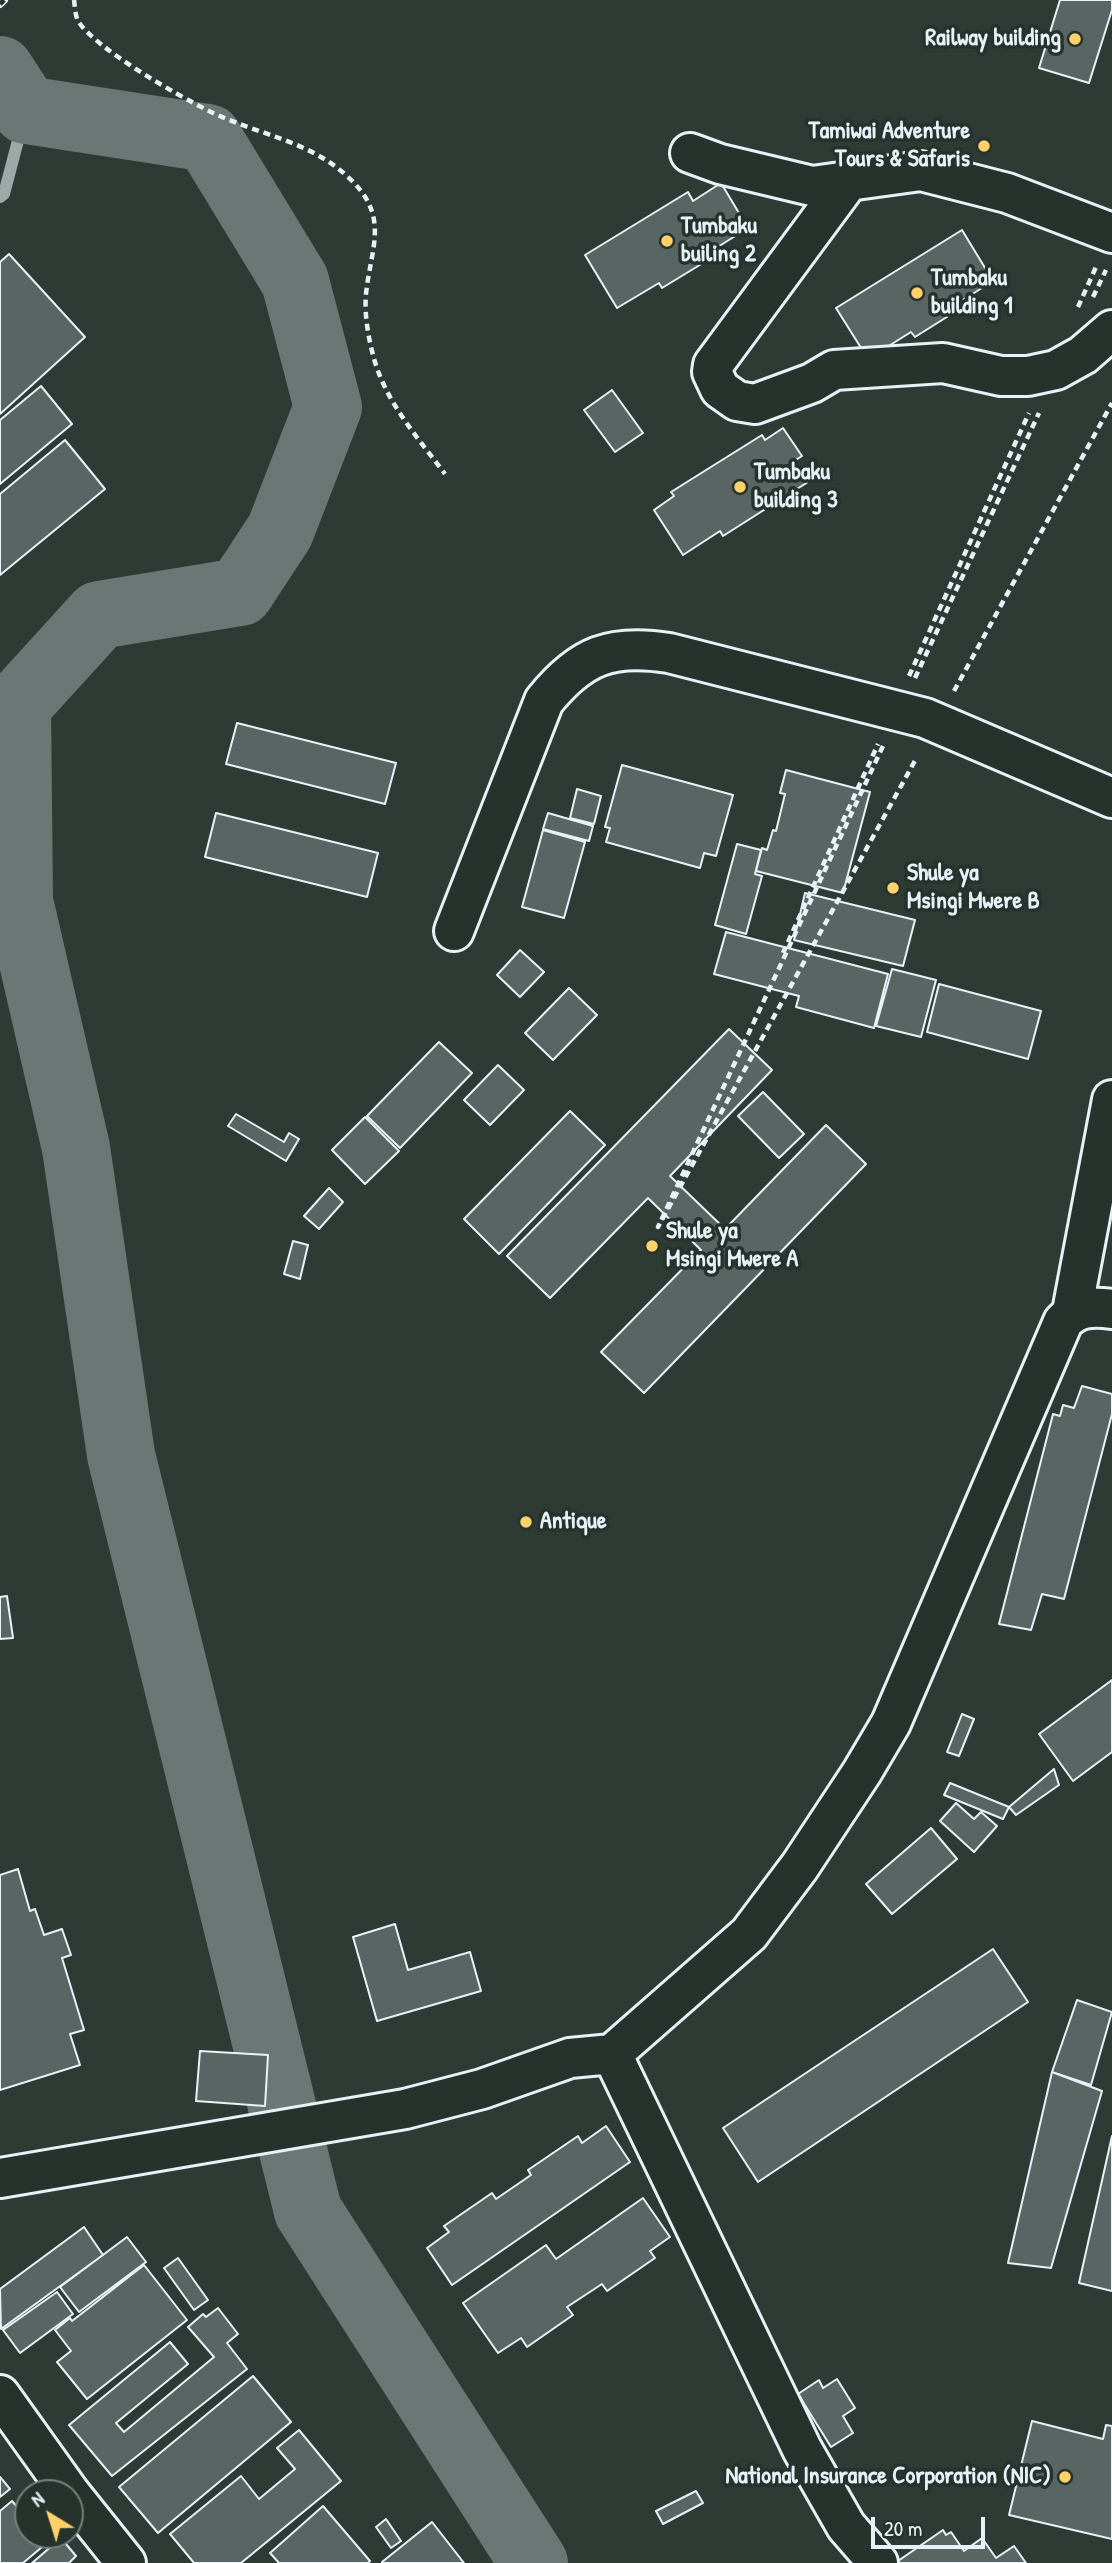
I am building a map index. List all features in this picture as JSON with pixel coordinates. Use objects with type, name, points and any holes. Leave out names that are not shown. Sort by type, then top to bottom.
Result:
[{"type":"street","points":[[690,153],[720,164],[812,187],[921,171],[1007,193],[1112,233]]},
{"type":"street","points":[[848,182],[713,365],[712,372],[720,389],[737,401],[755,404],[812,383],[834,370],[882,369],[916,362],[943,363],[1001,376],[1028,376],[1056,370],[1083,355],[1100,318]]},
{"type":"street","points":[[454,931],[544,701],[581,665],[611,651],[627,648],[668,653],[925,718],[1112,799]]},
{"type":"street","points":[[0,2178],[405,2109],[482,2089],[570,2058],[612,2054],[749,1934],[800,1866],[891,1723],[1049,1352],[1063,1322],[1072,1312],[1112,1100]]},
{"type":"street","points":[[1072,1312],[1093,1308],[1112,1309]]},
{"type":"street","points":[[612,2054],[802,2449],[846,2526],[878,2563]]},
{"type":"street","points":[[0,2395],[60,2479]]},
{"type":"street","points":[[84,2510],[126,2563]]},
{"type":"path","points":[[74,0],[77,19],[105,48],[208,110],[322,154],[349,178],[371,206],[375,228],[373,265],[366,294],[374,361],[388,396],[445,474]]},
{"type":"path","points":[[1100,318],[1112,257]]},
{"type":"path","points":[[952,694],[1112,403]]},
{"type":"path","points":[[911,685],[1041,408]]},
{"type":"path","points":[[888,736],[658,1227],[918,755]]},
{"type":"building","name":"Railway building","points":[[1060,0],[1112,0],[1112,10],[1089,83],[1039,68]]},
{"type":"building","name":"Tumbaku builing 2","points":[[721,183],[748,228],[705,255],[708,260],[662,288],[659,283],[617,308],[585,255],[688,192],[693,201]]},
{"type":"building","name":"Tumbaku building 1","points":[[962,230],[993,281],[955,305],[958,310],[915,337],[911,332],[868,359],[836,308]]},
{"type":"building","points":[[9,254],[85,337],[0,414],[0,262]]},
{"type":"building","points":[[41,386],[72,424],[0,484],[0,420]]},
{"type":"building","points":[[612,390],[643,433],[615,452],[584,410]]},
{"type":"building","name":"Tumbaku building 3","points":[[783,428],[802,456],[794,461],[808,482],[723,536],[720,531],[683,555],[654,510],[674,496],[671,492],[762,435],[765,440]]},
{"type":"building","points":[[65,440],[105,489],[0,575],[0,494]]},
{"type":"building","points":[[237,723],[396,763],[385,804],[226,764]]},
{"type":"building","points":[[622,765],[733,795],[716,856],[704,853],[700,868],[606,842],[610,828],[605,827]]},
{"type":"building","points":[[786,770],[870,792],[843,893],[756,871],[762,848],[767,850],[773,830],[776,831],[785,794],[780,793]]},
{"type":"building","points":[[577,789],[601,796],[594,824],[570,818]]},
{"type":"building","points":[[216,813],[378,853],[367,897],[205,857]]},
{"type":"building","points":[[548,813],[593,826],[589,841],[543,829]]},
{"type":"building","points":[[543,830],[585,842],[564,918],[522,907]]},
{"type":"building","points":[[737,844],[761,850],[755,874],[762,876],[746,934],[715,925]]},
{"type":"building","points":[[805,893],[915,920],[903,966],[794,940]]},
{"type":"building","points":[[726,932],[888,974],[874,1028],[796,1007],[799,996],[714,974]]},
{"type":"building","points":[[520,950],[544,972],[520,997],[497,975]]},
{"type":"building","points":[[892,969],[936,980],[921,1037],[876,1026]]},
{"type":"building","points":[[939,984],[1041,1011],[1028,1059],[927,1032]]},
{"type":"building","points":[[569,988],[597,1015],[553,1060],[525,1033]]},
{"type":"building","points":[[729,1029],[772,1070],[670,1176],[725,1229],[826,1125],[866,1164],[644,1393],[601,1352],[701,1250],[648,1198],[550,1298],[507,1256]]},
{"type":"building","points":[[439,1042],[472,1073],[400,1148],[367,1116]]},
{"type":"building","points":[[498,1065],[524,1090],[490,1125],[464,1100]]},
{"type":"building","points":[[763,1092],[804,1134],[779,1158],[738,1116]]},
{"type":"building","points":[[570,1111],[605,1145],[499,1254],[464,1219]]},
{"type":"building","points":[[236,1114],[284,1142],[289,1133],[299,1139],[286,1161],[228,1126]]},
{"type":"building","points":[[365,1117],[399,1151],[365,1184],[332,1150]]},
{"type":"building","points":[[329,1188],[343,1202],[319,1229],[304,1216]]},
{"type":"building","points":[[293,1241],[308,1245],[300,1279],[284,1274]]},
{"type":"building","points":[[1082,1386],[1112,1394],[1112,1414],[1064,1599],[1042,1594],[1031,1630],[999,1624],[1053,1414],[1060,1416],[1063,1405],[1074,1408]]},
{"type":"building","points":[[7,1596],[13,1638],[0,1639],[0,1597]]},
{"type":"building","points":[[1112,1680],[1112,1752],[1073,1781],[1039,1734]]},
{"type":"building","points":[[962,1714],[974,1719],[959,1756],[947,1752]]},
{"type":"building","points":[[1054,1769],[1059,1785],[1016,1815],[1009,1807]]},
{"type":"building","points":[[950,1783],[1009,1807],[1003,1819],[944,1795]]},
{"type":"building","points":[[956,1803],[974,1819],[981,1812],[997,1826],[974,1852],[940,1821]]},
{"type":"building","points":[[931,1828],[957,1859],[892,1914],[866,1884]]},
{"type":"building","points":[[18,1869],[30,1911],[35,1909],[44,1935],[62,1929],[71,1955],[62,1958],[84,2030],[70,2034],[80,2065],[0,2090],[0,1875]]},
{"type":"building","points":[[395,1924],[408,1970],[470,1952],[481,1991],[377,2021],[353,1937]]},
{"type":"building","points":[[993,1949],[1028,2002],[758,2182],[723,2128]]},
{"type":"building","points":[[1077,2000],[1112,2012],[1091,2085],[1052,2072]]},
{"type":"building","points":[[200,2051],[268,2055],[265,2106],[196,2101]]},
{"type":"building","points":[[1052,2072],[1102,2091],[1051,2268],[1008,2263]]},
{"type":"building","points":[[606,2126],[630,2162],[452,2285],[427,2248],[449,2232],[444,2226],[492,2193],[496,2199],[531,2175],[528,2170],[578,2136],[582,2143]]},
{"type":"building","points":[[1112,2136],[1112,2291],[1079,2283]]},
{"type":"building","points":[[643,2198],[670,2237],[650,2251],[655,2258],[607,2291],[602,2284],[567,2307],[573,2315],[527,2347],[521,2338],[498,2353],[463,2303],[546,2245],[556,2259]]},
{"type":"building","points":[[84,2227],[103,2255],[1,2329],[0,2289]]},
{"type":"building","points":[[127,2237],[146,2262],[79,2312],[60,2287]]},
{"type":"building","points":[[178,2258],[208,2300],[194,2310],[164,2268]]},
{"type":"building","points":[[144,2265],[187,2320],[87,2399],[57,2362],[71,2351],[55,2330],[70,2318],[72,2321]]},
{"type":"building","points":[[57,2292],[73,2314],[20,2353],[3,2330]]},
{"type":"building","points":[[218,2308],[238,2334],[227,2343],[247,2369],[112,2476],[69,2425],[170,2342],[188,2364],[116,2423],[124,2432],[214,2357],[188,2327],[203,2314],[206,2317]]},
{"type":"building","points":[[253,2376],[291,2422],[158,2533],[119,2487]]},
{"type":"building","points":[[837,2379],[855,2408],[843,2416],[853,2433],[831,2447],[798,2394],[819,2380],[823,2388]]},
{"type":"building","name":"National Insurance Corporation (NIC)","points":[[1032,2421],[1103,2439],[1106,2425],[1112,2426],[1112,2539],[1009,2515]]},
{"type":"building","points":[[299,2430],[341,2481],[241,2563],[194,2563],[170,2534],[241,2476],[259,2499],[295,2469],[277,2448]]},
{"type":"building","points":[[0,2477],[10,2489],[0,2497]]},
{"type":"building","points":[[696,2491],[703,2503],[663,2524],[656,2511]]},
{"type":"building","points":[[12,2501],[14,2503],[14,2549],[40,2549],[23,2563],[0,2563],[0,2511]]},
{"type":"building","points":[[323,2506],[370,2561],[368,2563],[279,2563],[270,2553]]},
{"type":"building","points":[[386,2519],[401,2541],[391,2548],[376,2527]]},
{"type":"building","points":[[432,2522],[464,2563],[382,2563],[382,2562]]},
{"type":"building","points":[[943,2530],[946,2535],[951,2532],[964,2551],[982,2538],[996,2558],[1014,2546],[1026,2563],[895,2563]]},
{"type":"building","points":[[48,2549],[70,2549],[76,2556],[69,2563],[32,2563]]},
{"type":"waterway","points":[[0,70],[26,110],[208,138],[295,281],[328,407],[280,531],[240,592],[99,615],[17,705],[19,901],[76,1148],[121,1455],[308,2211],[534,2563]]},
{"type":"waterway","points":[[0,197],[4,194],[26,110]]},
{"type":"railway","points":[[0,4],[4,0]]},
{"type":"place","name":"Railway building","points":[[1075,39]]},
{"type":"place","name":"Tamiwai Adventure Tours & Safaris","points":[[984,146]]},
{"type":"place","name":"Tumbaku builing 2","points":[[667,241]]},
{"type":"place","name":"Tumbaku building 1","points":[[917,293]]},
{"type":"place","name":"Tumbaku building 3","points":[[740,487]]},
{"type":"place","name":"Shule ya Msingi Mwere B","points":[[893,888]]},
{"type":"place","name":"Shule ya Msingi Mwere A","points":[[652,1246]]},
{"type":"place","name":"Antique","points":[[526,1522]]},
{"type":"place","name":"National Insurance Corporation (NIC)","points":[[1065,2477]]}]
